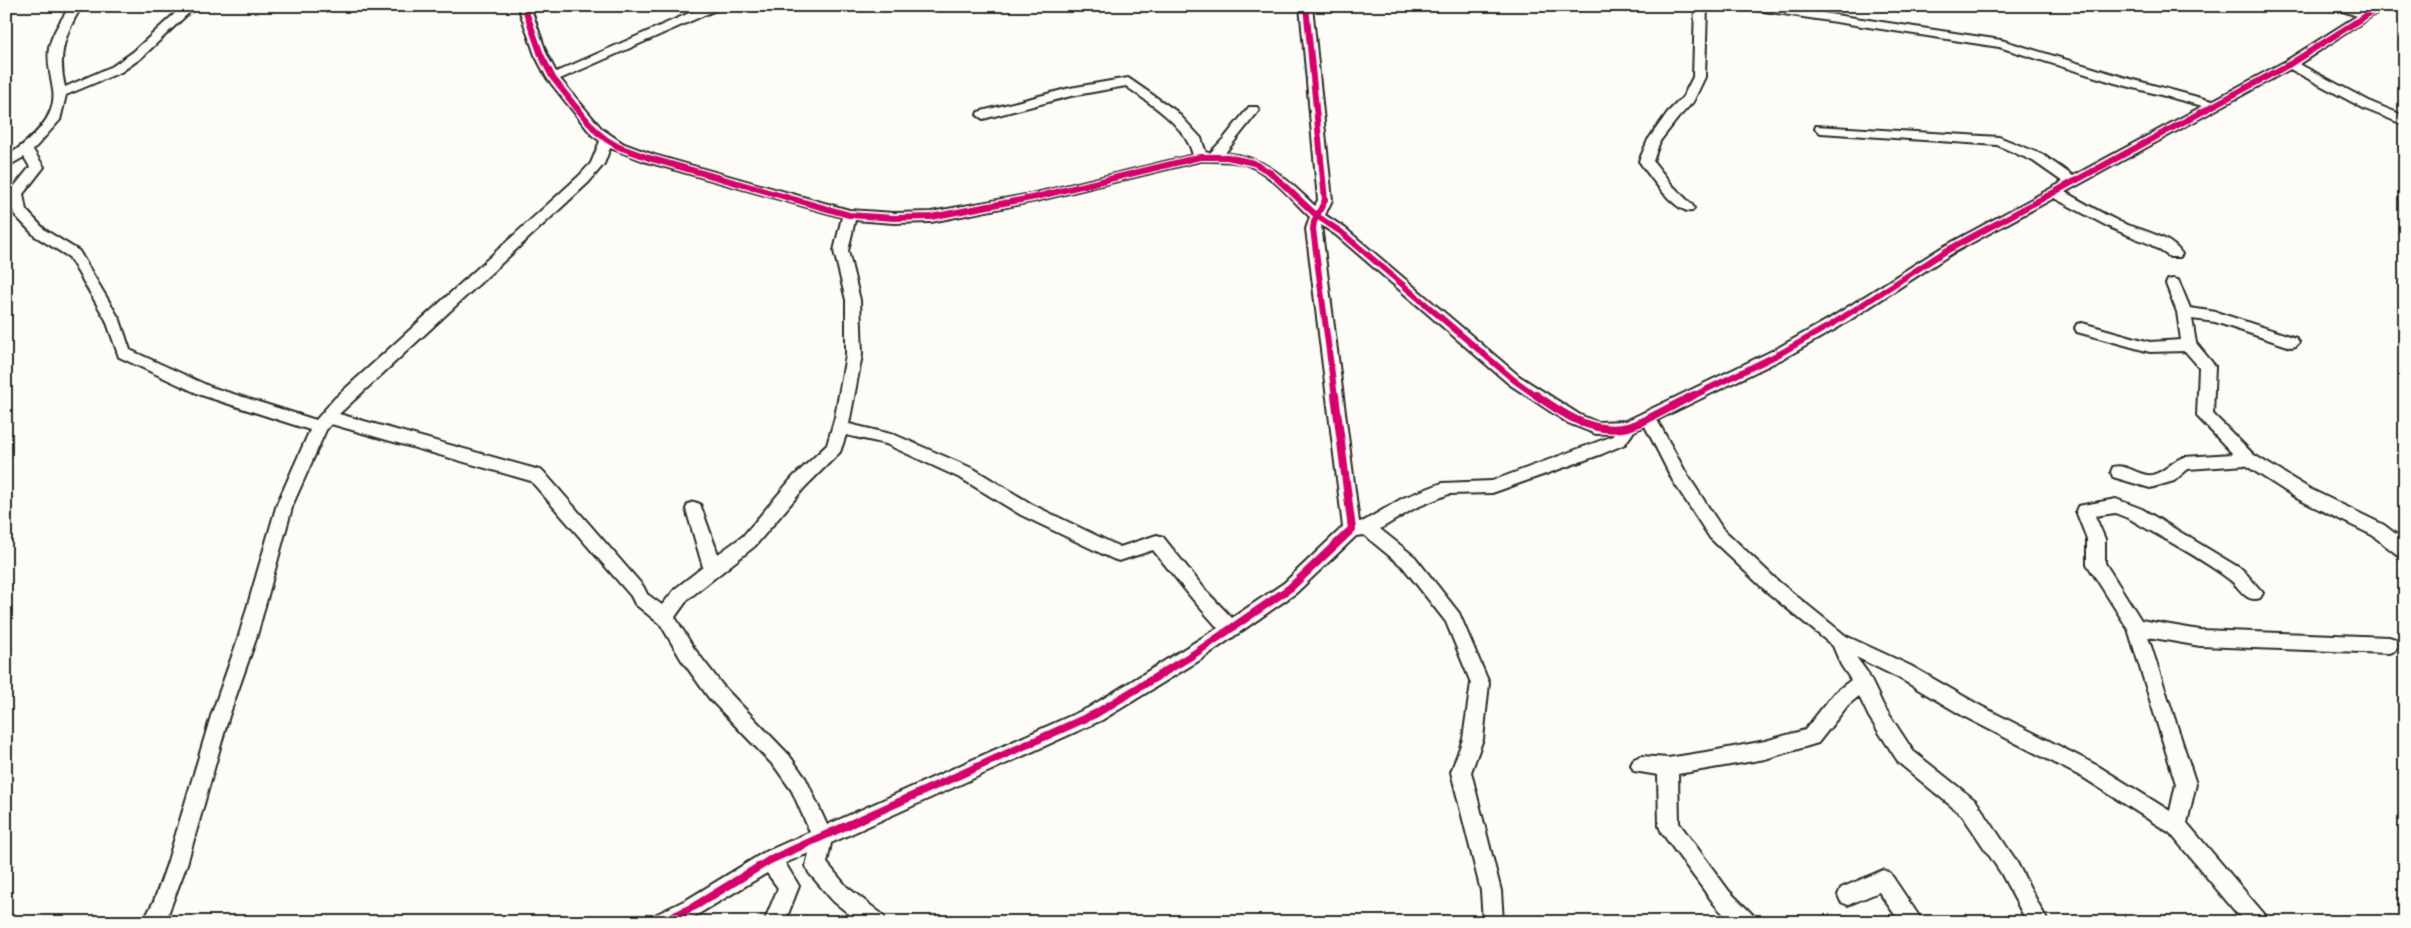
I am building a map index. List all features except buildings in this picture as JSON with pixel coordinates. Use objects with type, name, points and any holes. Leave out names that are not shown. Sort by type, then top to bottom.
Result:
[{"type":"street","points":[[6,163],[26,150],[54,120],[60,93],[53,67],[59,31],[76,6]]},
{"type":"street","points":[[60,93],[117,69],[137,55],[190,6]]},
{"type":"street","points":[[524,6],[541,55],[553,78],[597,132],[607,140],[619,147],[649,158],[849,215],[894,218],[931,217],[1036,197],[1207,156],[1227,157],[1254,163],[1271,173],[1317,216],[1342,232],[1514,380],[1574,419],[1596,428],[1628,427],[1649,419],[1781,353],[1834,323],[1946,250],[2071,181],[2166,133],[2213,105],[2290,64],[2381,6]]},
{"type":"street","points":[[553,78],[599,59],[688,17],[719,6]]},
{"type":"street","points":[[1306,6],[1325,200],[1313,229],[1360,529],[1409,562],[1453,618],[1480,683],[1473,739],[1461,772],[1491,891],[1493,922]]},
{"type":"street","points":[[1688,208],[1667,188],[1646,161],[1654,140],[1673,115],[1689,99],[1699,77],[1701,6]]},
{"type":"street","points":[[1752,6],[2000,44],[2119,80],[2213,105]]},
{"type":"street","points":[[2336,6],[2367,15]]},
{"type":"street","points":[[2400,6],[2405,8]]},
{"type":"street","points":[[2290,64],[2369,106],[2405,122]]},
{"type":"street","points":[[983,115],[1070,92],[1128,82],[1170,114],[1196,141],[1207,156]]},
{"type":"street","points":[[1207,156],[1253,110]]},
{"type":"street","points":[[1821,129],[1999,141],[2038,158],[2071,181]]},
{"type":"street","points":[[153,922],[162,906],[177,864],[220,716],[247,639],[285,504],[323,422],[584,179],[597,164],[607,140]]},
{"type":"street","points":[[26,150],[37,167],[16,193],[19,211],[40,233],[74,254],[113,320],[124,353],[206,391],[537,476],[638,591],[641,599],[665,618],[687,653],[716,692],[782,761],[800,785],[822,836],[816,866],[840,894],[876,922]]},
{"type":"street","points":[[2054,192],[2121,227],[2162,243],[2175,254]]},
{"type":"street","points":[[665,618],[673,601],[711,572],[712,568],[749,541],[799,482],[834,448],[840,428],[854,355],[853,300],[841,251],[849,215]]},
{"type":"street","points":[[1315,240],[1342,232]]},
{"type":"street","points":[[2173,284],[2184,312],[2189,345],[2207,366],[2205,416],[2248,459],[2304,494],[2378,530],[2405,551]]},
{"type":"street","points":[[2184,312],[2216,317],[2291,342]]},
{"type":"street","points":[[2082,328],[2150,347],[2189,345]]},
{"type":"street","points":[[1649,419],[1679,476],[1716,534],[1773,587],[1840,640],[1905,672],[1972,711],[2091,772],[2177,826],[2258,922]]},
{"type":"street","points":[[662,922],[695,906],[770,860],[1095,714],[1194,654],[1290,588],[1360,529],[1409,503],[1448,488],[1492,487],[1619,440],[1628,427]]},
{"type":"street","points":[[840,428],[889,439],[968,474],[1027,510],[1119,554],[1157,542],[1230,629]]},
{"type":"street","points":[[2119,472],[2150,482],[2168,476],[2184,463],[2248,459]]},
{"type":"street","points":[[2177,826],[2186,784],[2136,628],[2096,564],[2096,539],[2084,510],[2116,506],[2136,514],[2237,575],[2254,593]]},
{"type":"street","points":[[694,509],[711,558],[712,568]]},
{"type":"street","points":[[2136,628],[2200,638],[2389,646]]},
{"type":"street","points":[[1840,640],[1847,659],[1862,683],[1876,712],[1906,757],[1969,808],[2008,866],[2038,922]]},
{"type":"street","points":[[1641,765],[1668,767],[1765,750],[1811,737],[1841,699],[1862,683]]},
{"type":"street","points":[[1668,767],[1669,826],[1722,898],[1746,922]]},
{"type":"street","points":[[770,860],[789,886],[774,922]]},
{"type":"street","points":[[1848,895],[1883,880],[1913,922]]},
{"type":"cycle path","points":[[524,6],[541,55],[553,78],[597,132],[607,140],[619,147],[649,158],[849,215],[894,218],[931,217],[1036,197],[1200,157],[1227,157],[1254,163],[1271,173],[1317,216],[1341,232],[1514,380],[1574,419],[1596,428],[1628,427],[1781,353],[1834,323],[1946,251],[2290,64],[2381,6]]},
{"type":"cycle path","points":[[662,922],[695,906],[770,860],[1095,714],[1194,654],[1290,588],[1352,529],[1313,229],[1314,222],[1325,200],[1306,6]]}]
